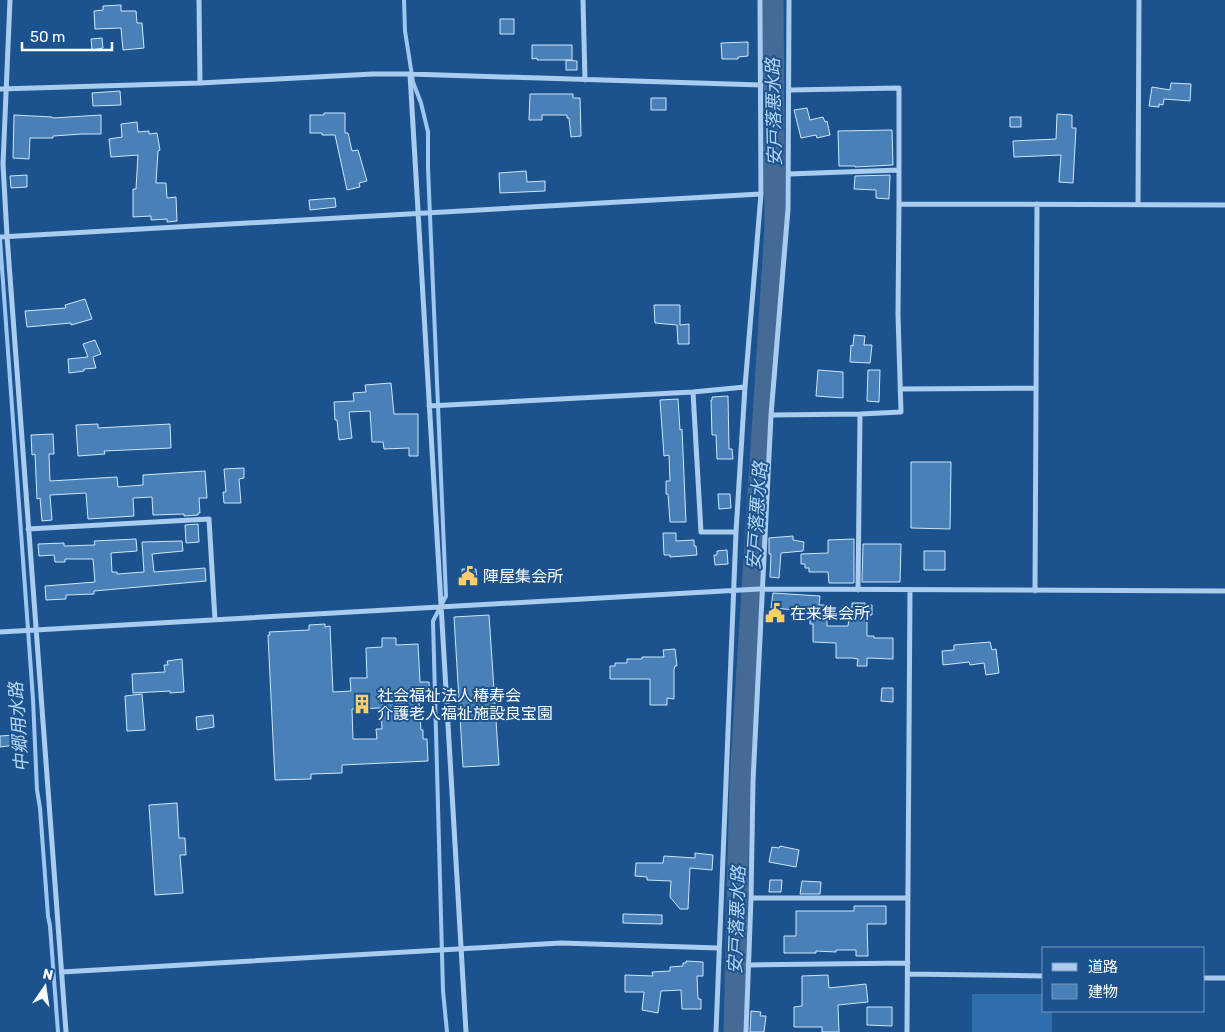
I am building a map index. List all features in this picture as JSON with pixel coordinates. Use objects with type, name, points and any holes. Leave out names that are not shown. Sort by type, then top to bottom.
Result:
[{"type":"street","points":[[10,0],[3,89],[7,236],[66,1032]]},
{"type":"street","points":[[199,0],[200,83]]},
{"type":"street","points":[[583,0],[585,80]]},
{"type":"street","points":[[716,1032],[736,532],[745,387],[761,194],[760,0]]},
{"type":"street","points":[[746,1032],[761,589],[771,415],[788,209],[789,0]]},
{"type":"street","points":[[1138,204],[1139,0]]},
{"type":"street","points":[[3,89],[200,83],[373,74],[761,86]]},
{"type":"street","points":[[410,74],[466,1032]]},
{"type":"street","points":[[771,415],[901,412],[898,315],[898,88],[790,90]]},
{"type":"street","points":[[788,174],[899,170]]},
{"type":"street","points":[[0,237],[761,194]]},
{"type":"street","points":[[899,204],[1225,205]]},
{"type":"street","points":[[1035,591],[1038,204]]},
{"type":"street","points":[[429,406],[693,392],[745,387]]},
{"type":"street","points":[[901,389],[1036,388]]},
{"type":"street","points":[[693,392],[701,532],[736,532]]},
{"type":"street","points":[[858,590],[860,414]]},
{"type":"street","points":[[28,529],[209,519],[215,620]]},
{"type":"street","points":[[0,632],[761,589],[1225,592]]},
{"type":"street","points":[[907,1032],[910,590]]},
{"type":"street","points":[[751,898],[908,898]]},
{"type":"street","points":[[62,972],[561,943],[718,948]]},
{"type":"street","points":[[748,965],[908,962]]},
{"type":"street","points":[[908,974],[1042,976]]},
{"type":"street","points":[[1205,978],[1225,978]]},
{"type":"shaded area","points":[[972,994],[1042,994],[1042,1012],[1052,1012],[1052,1032],[972,1032]]},
{"type":"building","points":[[121,5],[121,11],[136,11],[137,23],[142,23],[144,48],[123,50],[121,28],[95,29],[94,11],[103,10],[103,6]]},
{"type":"building","points":[[500,19],[514,19],[514,34],[500,34]]},
{"type":"building","points":[[102,38],[103,48],[92,50],[91,39]]},
{"type":"building","points":[[748,42],[748,56],[738,57],[738,59],[722,59],[721,43]]},
{"type":"building","points":[[532,45],[572,45],[572,60],[532,59]]},
{"type":"building","points":[[566,60],[577,61],[577,70],[566,70]]},
{"type":"building","points":[[1171,83],[1191,84],[1190,101],[1164,99],[1163,105],[1159,104],[1159,107],[1149,106],[1152,87],[1170,90]]},
{"type":"building","points":[[120,91],[121,105],[93,106],[92,93]]},
{"type":"building","points":[[530,94],[573,94],[573,98],[580,98],[581,136],[571,137],[567,115],[542,115],[542,120],[529,120]]},
{"type":"building","points":[[651,98],[666,98],[666,110],[651,110]]},
{"type":"building","points":[[807,108],[810,120],[823,117],[825,122],[827,121],[830,135],[817,138],[816,135],[801,138],[794,110]]},
{"type":"building","points":[[324,113],[345,113],[345,133],[348,133],[352,151],[358,150],[367,181],[359,183],[360,187],[347,190],[335,135],[310,133],[310,115],[324,115]]},
{"type":"building","points":[[1057,114],[1072,115],[1072,128],[1076,128],[1073,183],[1059,182],[1061,155],[1014,157],[1013,141],[1056,139]]},
{"type":"building","points":[[14,115],[53,118],[101,115],[101,134],[30,138],[29,159],[13,158]]},
{"type":"building","points":[[1010,117],[1021,117],[1021,127],[1010,127]]},
{"type":"building","points":[[137,122],[138,132],[149,131],[149,134],[157,133],[160,150],[158,151],[156,183],[166,183],[167,198],[176,197],[177,221],[167,222],[167,219],[151,220],[151,216],[133,217],[133,189],[136,189],[138,155],[111,157],[109,139],[122,137],[121,124]]},
{"type":"building","points":[[892,130],[893,165],[839,166],[838,131]]},
{"type":"building","points":[[526,171],[527,182],[545,181],[545,191],[500,193],[499,173]]},
{"type":"building","points":[[27,175],[27,187],[11,188],[10,176]]},
{"type":"building","points":[[890,175],[889,199],[876,198],[876,190],[854,189],[855,176]]},
{"type":"building","points":[[335,198],[336,207],[310,210],[309,200]]},
{"type":"building","points":[[85,299],[92,319],[71,325],[71,323],[27,327],[25,311],[66,308],[65,305]]},
{"type":"building","points":[[654,305],[680,305],[680,325],[689,324],[689,344],[678,344],[677,325],[655,323]]},
{"type":"building","points":[[854,335],[865,336],[864,345],[872,345],[870,363],[850,362],[851,345],[853,346]]},
{"type":"building","points":[[95,340],[101,354],[93,357],[96,368],[69,373],[68,359],[88,357],[83,344]]},
{"type":"building","points":[[818,370],[843,372],[843,398],[816,396]]},
{"type":"building","points":[[868,370],[880,370],[879,402],[867,401]]},
{"type":"building","points":[[391,383],[394,414],[418,414],[418,456],[409,456],[409,448],[384,449],[383,442],[372,442],[370,411],[349,412],[352,438],[339,440],[334,402],[354,401],[353,393],[366,392],[365,385]]},
{"type":"building","points":[[728,396],[729,449],[732,449],[733,459],[717,459],[716,435],[712,435],[711,400],[712,397]]},
{"type":"building","points":[[678,399],[680,430],[682,429],[686,522],[670,522],[668,494],[666,494],[666,481],[670,481],[669,455],[664,456],[660,400]]},
{"type":"building","points":[[98,424],[98,428],[170,424],[171,448],[104,451],[105,454],[78,456],[76,425]]},
{"type":"building","points":[[53,434],[54,454],[49,454],[50,481],[117,477],[118,487],[143,485],[143,475],[205,471],[207,498],[199,498],[200,513],[198,515],[184,516],[184,514],[153,515],[152,497],[133,498],[134,516],[88,519],[86,493],[50,495],[52,520],[42,521],[40,498],[37,499],[35,454],[32,455],[31,435]]},
{"type":"building","points":[[911,462],[951,462],[950,529],[911,528]]},
{"type":"building","points":[[244,468],[244,478],[239,479],[241,503],[224,503],[223,492],[226,492],[224,469]]},
{"type":"building","points":[[718,494],[730,494],[731,508],[719,509]]},
{"type":"building","points":[[198,524],[199,542],[186,543],[185,525]]},
{"type":"building","points":[[663,533],[676,533],[676,541],[694,540],[697,555],[670,557],[670,555],[664,555]]},
{"type":"building","points":[[793,536],[793,540],[804,542],[803,551],[781,553],[779,578],[770,577],[771,554],[769,554],[769,538]]},
{"type":"building","points":[[136,539],[137,551],[111,553],[112,572],[117,572],[117,574],[144,572],[142,542],[182,541],[183,551],[152,554],[154,572],[205,568],[206,581],[94,591],[94,594],[66,595],[66,599],[46,600],[45,586],[95,582],[93,559],[65,559],[65,562],[55,562],[54,555],[39,556],[38,544],[64,543],[64,546],[95,545],[94,541]]},
{"type":"building","points":[[854,539],[854,583],[829,583],[828,572],[809,572],[809,568],[805,568],[805,564],[801,564],[801,554],[828,553],[828,540]]},
{"type":"building","points":[[863,544],[901,544],[900,582],[862,582]]},
{"type":"building","points":[[727,550],[728,564],[715,565],[714,555],[717,555],[717,551]]},
{"type":"building","points":[[924,551],[945,551],[945,570],[924,570]]},
{"type":"building","points":[[462,569],[476,569],[477,581],[462,581]]},
{"type":"building","points":[[773,593],[820,596],[819,605],[827,605],[827,626],[848,626],[852,603],[872,605],[872,615],[867,615],[867,636],[893,638],[893,659],[867,658],[867,666],[857,666],[858,659],[836,658],[836,643],[813,642],[813,624],[810,624],[810,611],[771,608]]},
{"type":"building","points":[[489,615],[499,765],[463,767],[454,617]]},
{"type":"building","name":"社会福祉法人椿寿会 介護老人福祉施設良宝園","points":[[325,624],[325,627],[330,626],[333,692],[351,691],[350,678],[367,678],[366,648],[382,647],[382,638],[396,638],[396,645],[418,644],[420,682],[429,682],[430,701],[419,702],[421,730],[423,730],[423,739],[427,739],[428,761],[342,765],[342,773],[311,774],[311,779],[275,780],[268,635],[270,635],[269,632],[309,630],[309,625]],"holes":[[[381,708],[382,729],[376,729],[377,739],[353,739],[352,709]]]},
{"type":"building","points":[[990,642],[992,650],[996,649],[999,673],[986,675],[984,663],[970,665],[969,662],[943,665],[942,651],[954,650],[954,645]]},
{"type":"building","points":[[675,649],[677,666],[674,669],[674,699],[667,698],[667,705],[650,705],[650,679],[610,679],[610,666],[615,666],[615,663],[627,663],[627,659],[642,659],[642,657],[664,657],[663,650]]},
{"type":"building","points":[[182,659],[184,692],[133,693],[132,674],[165,672],[164,665],[168,665],[167,661]]},
{"type":"building","points":[[882,688],[893,688],[893,702],[881,701]]},
{"type":"building","points":[[142,694],[145,730],[127,731],[125,696]]},
{"type":"building","points":[[213,715],[214,727],[197,730],[196,717]]},
{"type":"building","points":[[15,735],[16,745],[0,747],[0,736]]},
{"type":"building","points":[[177,803],[179,838],[185,838],[186,855],[180,855],[183,893],[155,895],[149,805]]},
{"type":"building","points":[[780,846],[799,850],[796,867],[769,862],[772,847],[779,848]]},
{"type":"building","points":[[695,853],[713,855],[712,870],[690,868],[688,909],[680,909],[670,897],[671,881],[647,880],[647,877],[635,876],[636,863],[663,863],[664,856],[695,858]]},
{"type":"building","points":[[770,880],[782,880],[781,892],[769,892]]},
{"type":"building","points":[[802,881],[821,882],[820,894],[800,894]]},
{"type":"building","points":[[854,906],[886,906],[886,924],[867,924],[868,956],[856,956],[856,950],[784,953],[784,936],[796,936],[796,911],[854,911]]},
{"type":"building","points":[[623,914],[662,915],[662,924],[623,923]]},
{"type":"building","points":[[686,961],[703,962],[703,976],[697,976],[698,999],[701,999],[701,1009],[682,1009],[681,990],[661,991],[658,1013],[642,1010],[644,992],[625,992],[625,975],[653,976],[652,972],[670,971],[670,967],[683,966],[683,963],[686,963]]},
{"type":"building","points":[[828,975],[829,988],[866,984],[868,1002],[838,1005],[839,1032],[822,1032],[822,1027],[794,1027],[794,1007],[802,1006],[802,976]]},
{"type":"building","points":[[867,1007],[892,1007],[892,1026],[867,1025]]},
{"type":"building","points":[[751,1011],[761,1012],[760,1016],[766,1016],[764,1032],[750,1032]]},
{"type":"waterway","points":[[404,0],[405,31],[413,82],[421,103],[428,132],[446,596],[433,621],[443,991],[447,1032]]},
{"type":"waterway","name":"安戸落悪水路","points":[[734,1032],[740,779],[775,228],[773,0]]},
{"type":"waterway","name":"中郷用水路","points":[[0,240],[33,699],[37,790],[58,1032]]},
{"type":"place","name":"陣屋集会所","points":[[468,576]]},
{"type":"place","name":"在来集会所","points":[[775,613]]},
{"type":"place","name":"社会福祉法人椿寿会 介護老人福祉施設良宝園","points":[[362,704]]}]
